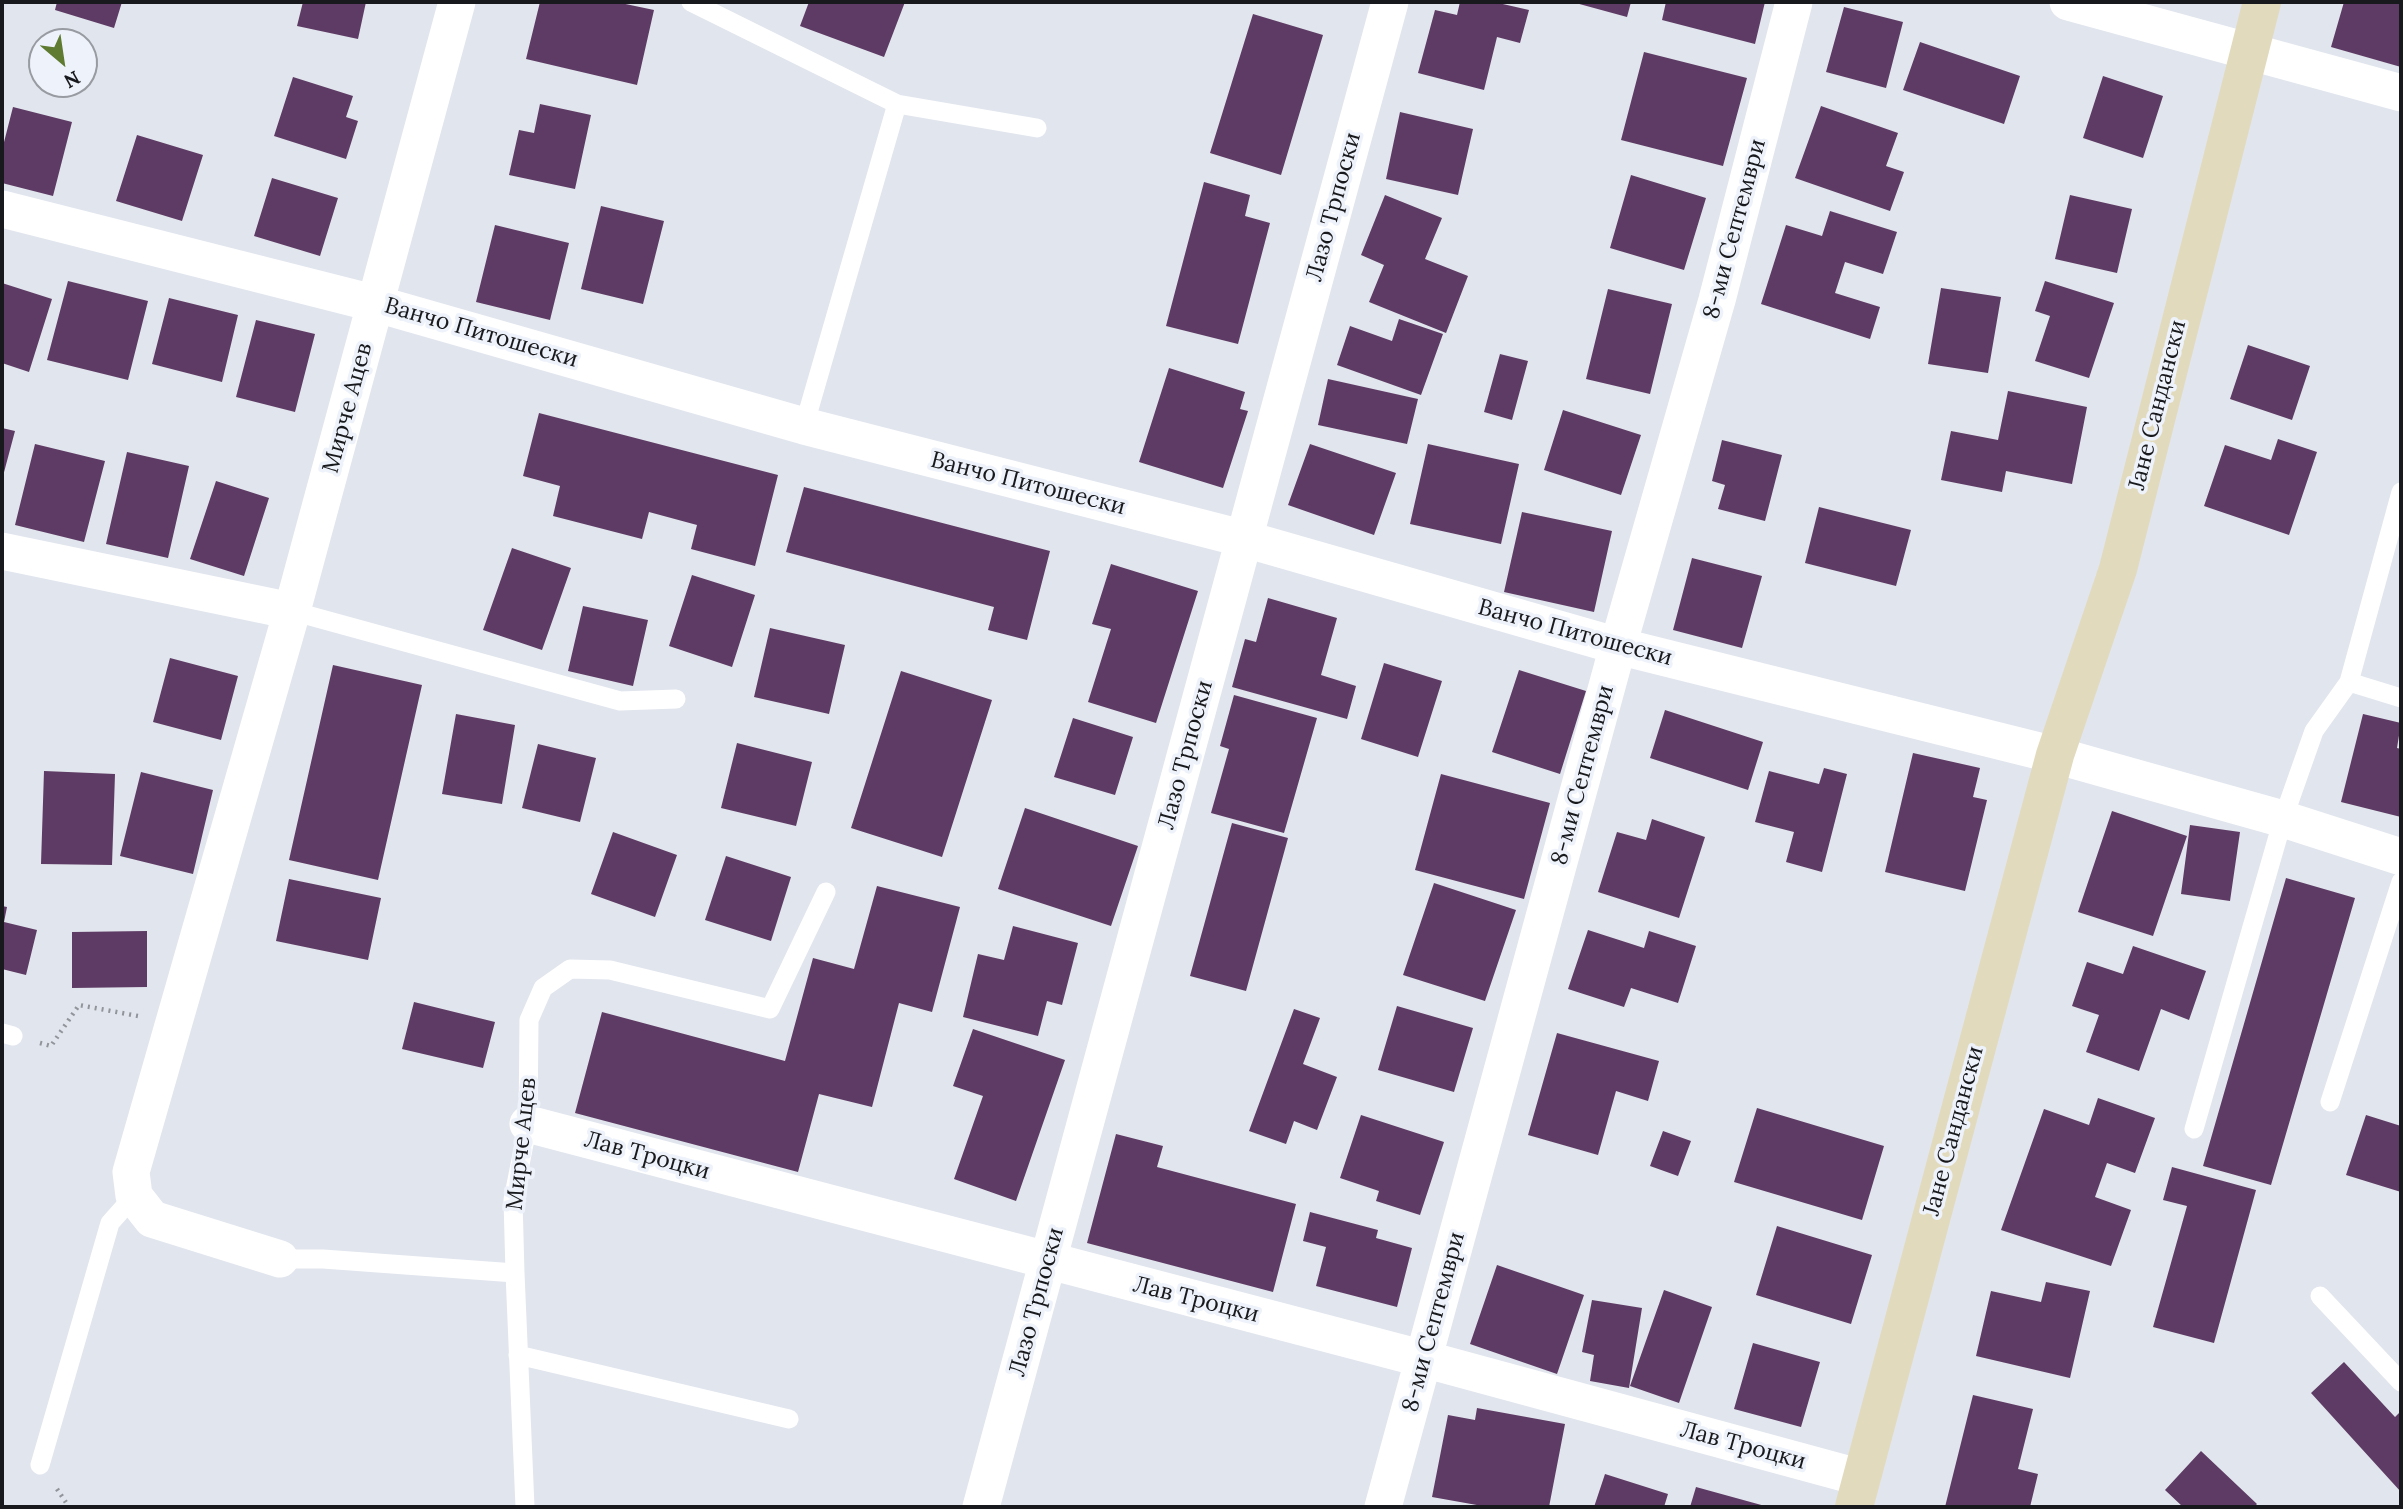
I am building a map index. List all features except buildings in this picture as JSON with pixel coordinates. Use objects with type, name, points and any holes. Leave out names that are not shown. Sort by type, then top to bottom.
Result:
[{"type":"street","name":"Мирче Ацев","points":[[134,1196],[131,1172],[292,611],[457,2]]},
{"type":"street","name":"Лазо Трпоски","points":[[981,1507],[1390,2]]},
{"type":"street","name":"8-ми Септември","points":[[1383,1507],[1618,646],[1717,300],[1794,2]]},
{"type":"street","points":[[2068,2],[2401,93]]},
{"type":"street","name":"Јане Сандански","points":[[1858,1493],[2054,755],[2118,569],[2262,2]]},
{"type":"street","name":"Ванчо Питошески","points":[[2,209],[377,304],[804,426],[1245,539],[1618,646],[2054,755]]},
{"type":"street","points":[[2,551],[292,611]]},
{"type":"street","points":[[2054,755],[2283,819],[2401,857]]},
{"type":"street","name":"Лав Троцки","points":[[528,1124],[1424,1359],[1858,1493]]},
{"type":"street","points":[[134,1196],[152,1219],[280,1259]]},
{"type":"lane","points":[[691,2],[897,104],[1037,128]]},
{"type":"lane","points":[[804,426],[897,104]]},
{"type":"lane","points":[[2194,1129],[2283,819],[2314,731],[2349,682],[2401,492]]},
{"type":"lane","points":[[292,611],[620,701],[676,699]]},
{"type":"lane","points":[[2349,682],[2401,698]]},
{"type":"lane","points":[[2330,1102],[2401,883]]},
{"type":"lane","name":"Мирче Ацев","points":[[525,1507],[513,1200],[528,1124],[529,1020],[543,988],[570,969],[610,970],[770,1009],[826,892]]},
{"type":"lane","points":[[40,1465],[110,1223],[134,1196]]},
{"type":"lane","points":[[280,1259],[323,1259],[515,1273]]},
{"type":"lane","points":[[2320,1296],[2401,1382]]},
{"type":"lane","points":[[518,1355],[789,1419]]},
{"type":"path","points":[[8,1035],[51,1046],[79,1005],[173,1023]]}]
